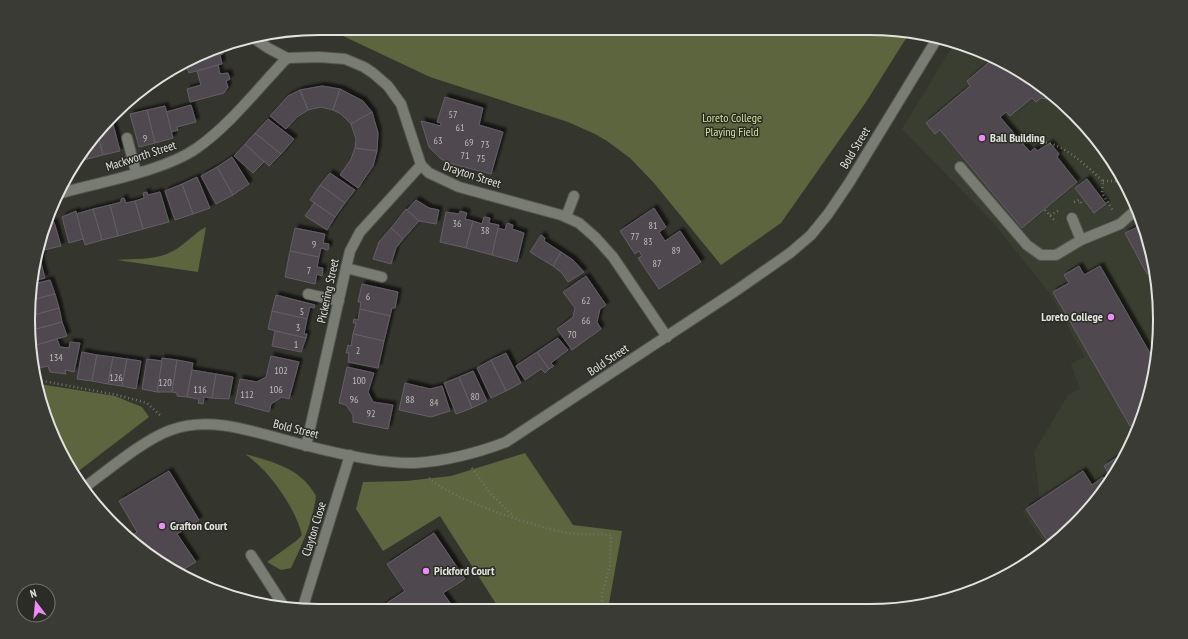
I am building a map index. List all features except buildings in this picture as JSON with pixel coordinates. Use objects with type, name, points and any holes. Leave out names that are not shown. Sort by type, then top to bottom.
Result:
[{"type":"street","points":[[259,41],[287,58],[345,59],[364,67],[382,80],[401,104],[421,165]]},
{"type":"street","name":"Bold Street","points":[[88,485],[132,453],[170,430],[203,424],[224,425],[306,446],[350,455],[387,461],[414,463],[464,456],[506,442],[667,337],[790,253],[810,235],[828,214],[849,183],[934,43]]},
{"type":"street","name":"Mackworth Street","points":[[65,192],[169,163],[184,156],[206,142],[287,58]]},
{"type":"street","points":[[127,138],[136,172]]},
{"type":"street","name":"Drayton Street","points":[[421,165],[435,177],[459,187],[566,217],[589,230],[604,247],[667,337]]},
{"type":"street","name":"Pickering Street","points":[[306,446],[350,251],[360,232],[421,165]]},
{"type":"street","points":[[960,166],[1027,245],[1041,255],[1056,255],[1081,240],[1120,224],[1132,213]]},
{"type":"street","points":[[566,217],[574,196]]},
{"type":"street","points":[[1072,218],[1081,240]]},
{"type":"street","points":[[346,268],[382,277]]},
{"type":"street","points":[[308,294],[339,301]]},
{"type":"street","name":"Clayton Close","points":[[304,603],[350,455]]},
{"type":"street","points":[[251,555],[281,602]]},
{"type":"path","points":[[1022,143],[1035,140],[1058,145],[1075,156],[1103,181],[1118,182]]},
{"type":"path","points":[[1103,181],[1102,193],[1120,224]]},
{"type":"path","points":[[1045,210],[1059,226]]},
{"type":"path","points":[[42,381],[117,395],[147,403],[164,420],[170,430]]},
{"type":"path","points":[[464,456],[490,492],[515,518]]},
{"type":"path","points":[[414,463],[435,484],[470,501],[515,518],[562,532],[611,535],[610,566],[602,594],[602,604]]},
{"type":"shaded area","name":"Loreto College","points":[[952,48],[994,64],[1027,83],[1070,118],[1094,146],[1115,177],[1124,194],[1138,228],[1148,264],[1151,282],[1153,320],[1151,357],[1148,375],[1138,411],[1124,445],[1105,478],[1070,521],[1044,543],[1023,511],[1040,499],[1034,452],[1068,395],[1080,389],[1071,364],[1085,357],[1051,295],[992,221],[902,129]]},
{"type":"green space","name":"Loreto College Playing Field","points":[[342,35],[868,35],[907,37],[866,102],[781,223],[721,265],[654,183],[630,158],[607,141],[568,122],[430,77]]},
{"type":"green space","points":[[206,227],[198,272],[117,260],[153,258],[166,254],[186,242],[197,232]]},
{"type":"green space","points":[[43,385],[115,396],[142,407],[149,417],[79,471],[64,445],[50,411]]},
{"type":"green space","points":[[525,453],[573,525],[622,531],[609,604],[496,604],[440,516],[383,551],[356,509],[363,482],[406,481],[451,476]]},
{"type":"green space","points":[[245,454],[276,463],[294,473],[310,486],[316,496],[310,524],[291,568],[281,570],[267,562],[302,535],[299,524],[287,501],[272,479],[263,469]]},
{"type":"place","name":"Ball Building","points":[[982,138]]},
{"type":"place","name":"Loreto College","points":[[1111,317]]},
{"type":"place","name":"Grafton Court","points":[[162,526]]},
{"type":"place","name":"Pickford Court","points":[[426,571]]}]
